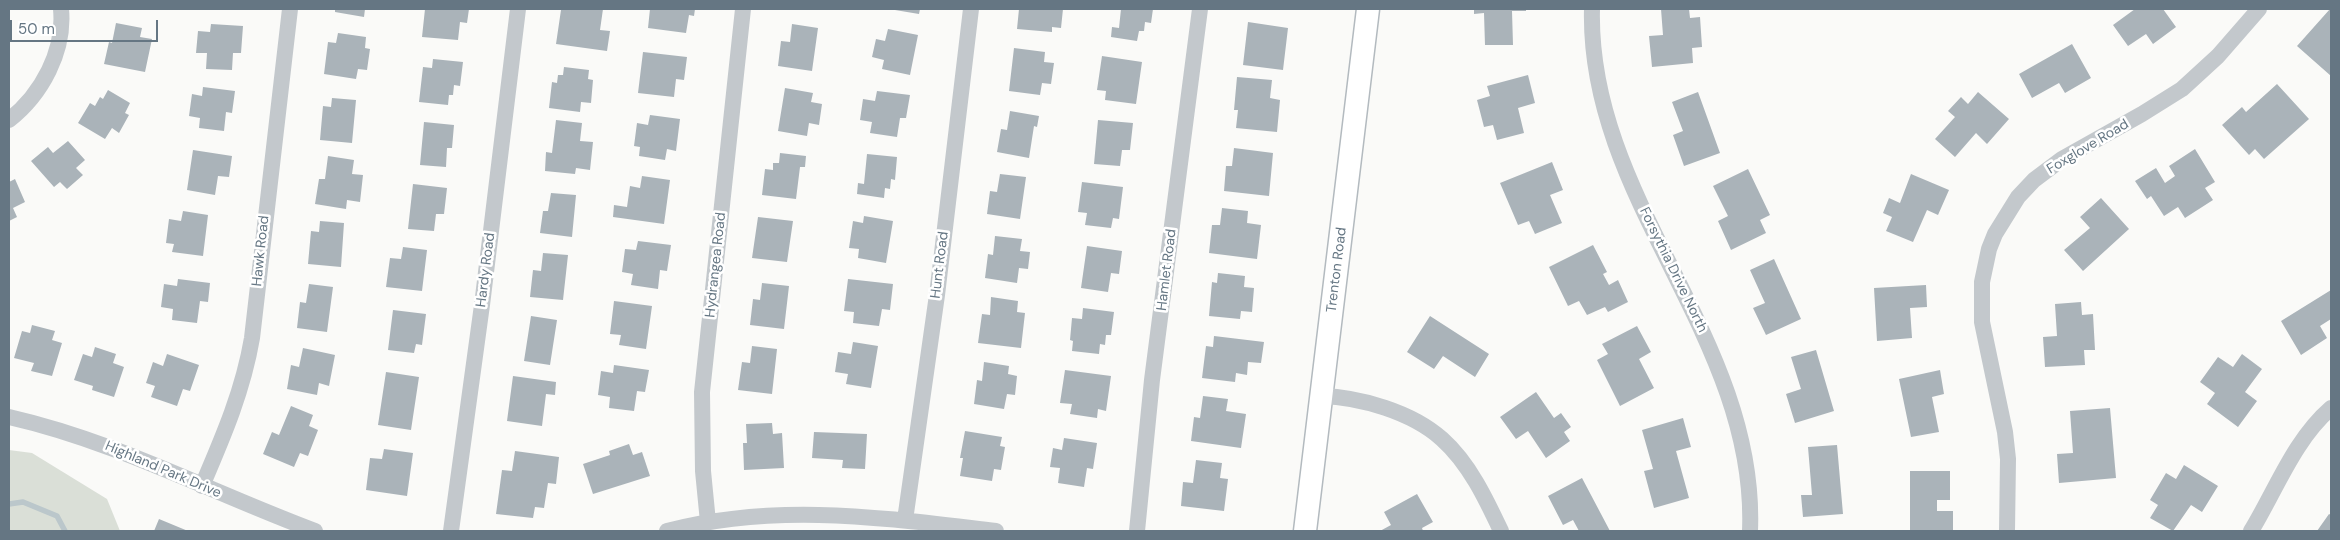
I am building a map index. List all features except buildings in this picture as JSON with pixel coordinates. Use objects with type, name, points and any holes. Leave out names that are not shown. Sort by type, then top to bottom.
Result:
[{"type":"main road","name":"Trenton Road","points":[[1305,531],[1368,9]]},
{"type":"street","points":[[9,120],[30,99],[48,73],[59,46],[61,9]]},
{"type":"street","name":"Hawk Road","points":[[202,486],[231,419],[248,364],[290,9]]},
{"type":"street","name":"Hardy Road","points":[[451,531],[481,315],[518,9]]},
{"type":"street","name":"Hydrangea Road","points":[[708,522],[702,471],[702,392],[743,9]]},
{"type":"street","name":"Hunt Road","points":[[905,520],[937,295],[971,9]]},
{"type":"street","name":"Hamlet Road","points":[[1137,531],[1152,380],[1200,9]]},
{"type":"street","name":"Forsythia Drive North","points":[[1592,9],[1597,72],[1612,137],[1628,177],[1714,356],[1740,430],[1747,466],[1750,531]]},
{"type":"street","name":"Foxglove Road","points":[[2007,531],[2008,459],[2005,432],[1982,322],[1982,282],[1989,249],[1995,234],[2018,197],[2034,180],[2062,158],[2142,114],[2182,89],[2218,56],[2259,9]]},
{"type":"street","points":[[1322,396],[1354,398],[1389,410],[1426,427],[1442,439],[1474,479],[1501,531]]},
{"type":"street","points":[[2250,531],[2266,506],[2293,455],[2324,414],[2331,408]]},
{"type":"street","name":"Highland Park Drive","points":[[9,417],[44,425],[104,445],[315,531]]},
{"type":"street","points":[[667,531],[708,522],[786,514],[824,514],[905,520],[996,531]]},
{"type":"shaded area","points":[[9,450],[32,453],[107,499],[120,531],[9,531]]},
{"type":"waterway","points":[[9,504],[23,502],[57,516],[65,531]]}]
